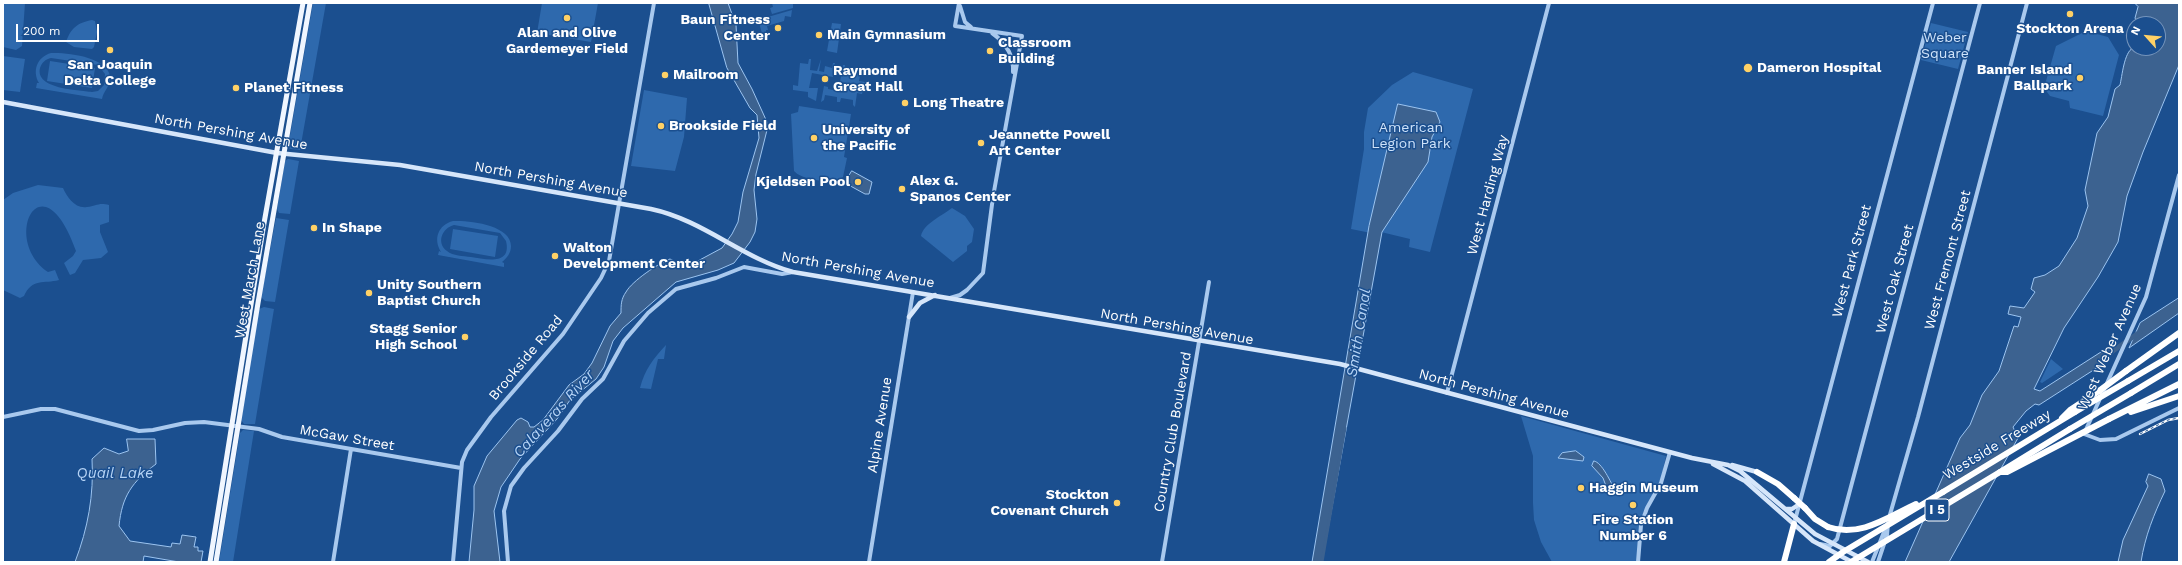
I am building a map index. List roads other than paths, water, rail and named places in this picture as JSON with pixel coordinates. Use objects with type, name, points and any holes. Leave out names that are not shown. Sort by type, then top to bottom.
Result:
[{"type":"highway","points":[[2057,424],[2070,410],[2179,333]]},
{"type":"highway","points":[[2154,352],[2179,337]]},
{"type":"highway","name":"Westside Freeway","points":[[1829,562],[1843,552],[2128,381],[2179,352]]},
{"type":"highway","name":"Westside Freeway","points":[[1852,562],[2179,364]]},
{"type":"highway","points":[[2000,472],[2007,472],[2179,384]]},
{"type":"highway","points":[[2132,409],[2179,396]]},
{"type":"highway","points":[[1757,472],[1778,484],[1815,518],[1828,527],[1851,531],[1868,528],[1943,492]]},
{"type":"highway","points":[[1784,562],[1794,521]]},
{"type":"highway","points":[[1858,562],[1874,548]]},
{"type":"main road","name":"West March Lane","points":[[210,562],[231,426],[303,3]]},
{"type":"main road","name":"West March Lane","points":[[216,562],[310,3]]},
{"type":"main road","name":"North Pershing Avenue","points":[[3,102],[277,153],[400,165],[620,203],[674,214],[706,230],[751,256],[771,265],[793,272],[950,298],[987,306],[1344,365],[1713,464],[1738,475],[1760,495],[1794,521],[1868,562]]},
{"type":"main road","points":[[909,317],[920,303],[935,296]]},
{"type":"main road","name":"North Pershing Avenue","points":[[1713,464],[1728,465],[1740,471],[1785,509],[1794,521],[1818,544],[1852,562]]},
{"type":"main road","points":[[1728,465],[1745,467],[1757,472]]},
{"type":"main road","points":[[1760,495],[1780,505]]},
{"type":"main road","points":[[1785,509],[1792,509],[1798,505]]},
{"type":"street","name":"Brookside Road","points":[[453,562],[461,468],[464,454],[496,411],[559,340],[601,278],[609,261],[654,3]]},
{"type":"street","points":[[950,298],[960,295],[967,290],[983,273],[993,198],[1012,84],[1022,36],[955,26],[959,3]]},
{"type":"street","points":[[959,3],[965,22],[975,29]]},
{"type":"street","name":"West Harding Way","points":[[1447,393],[1549,3]]},
{"type":"street","name":"West Park Street","points":[[1794,521],[1933,3]]},
{"type":"street","name":"West Oak Street","points":[[1834,544],[1837,539],[1980,3]]},
{"type":"street","name":"West Fremont Street","points":[[1872,562],[1888,523],[1918,417],[2027,3]]},
{"type":"street","points":[[990,32],[1004,43],[1009,50],[1014,67],[1012,84]]},
{"type":"street","name":"West Weber Avenue","points":[[2179,176],[2146,297],[2123,351],[2084,434],[2100,440],[2116,439],[2179,408]]},
{"type":"street","points":[[508,562],[504,511],[511,486],[524,468],[558,430],[582,399],[605,376],[618,350],[631,332],[665,296],[679,288],[716,278],[744,267],[782,274],[793,272]]},
{"type":"street","name":"Country Club Boulevard","points":[[1162,562],[1209,282]]},
{"type":"street","name":"Alpine Avenue","points":[[869,562],[913,292]]},
{"type":"street","name":"McGaw Street","points":[[3,417],[50,408],[139,431],[196,422],[260,429],[282,437],[461,468]]},
{"type":"street","points":[[333,562],[351,449]]},
{"type":"street","points":[[1638,562],[1641,525],[1647,508],[1661,483],[1670,452]]},
{"type":"street","name":"West Fremont Street","points":[[1878,562],[1887,535],[1888,523]]},
{"type":"street","points":[[1818,544],[1830,546],[1834,544]]},
{"type":"water","name":"Calaveras River","points":[[709,3],[728,3],[736,25],[738,63],[767,122],[767,130],[756,174],[754,190],[757,219],[755,232],[750,242],[734,263],[718,270],[676,282],[623,328],[613,341],[604,367],[596,379],[570,400],[557,419],[520,459],[501,487],[494,511],[500,562],[469,562],[474,510],[474,486],[487,456],[517,420],[521,418],[528,422],[530,427],[534,427],[543,420],[569,385],[584,374],[592,363],[610,326],[621,313],[623,297],[634,283],[653,268],[670,259],[679,267],[694,263],[722,248],[738,222],[743,192],[759,138],[757,115],[750,108],[727,68]]},
{"type":"water","points":[[2135,3],[2179,3],[2179,65],[2143,152],[2127,196],[2118,242],[2098,277],[2064,328],[2034,389],[2040,391],[2115,343],[2106,362],[2039,405],[2035,404],[2026,411],[2013,427],[2018,438],[1949,562],[1905,562],[1960,438],[1970,425],[1982,395],[1999,371],[2014,326],[2018,327],[2021,317],[2008,314],[2010,306],[2024,308],[2035,292],[2031,289],[2034,278],[2045,275],[2059,266],[2077,238],[2088,206],[2085,190],[2097,133],[2108,117],[2115,89],[2120,85],[2126,56],[2166,56],[2166,16],[2136,16],[2138,7]]},
{"type":"water","points":[[1398,104],[1436,112],[1440,122],[1432,137],[1428,162],[1382,232],[1322,562],[1312,562],[1369,226]]},
{"type":"water","name":"Kjeldsen Pool","points":[[852,171],[872,182],[869,194],[865,194],[845,183]]},
{"type":"water","points":[[2179,298],[2179,313],[2129,348],[2140,323]]},
{"type":"water","name":"Quail Lake","points":[[127,439],[155,439],[156,464],[141,477],[130,490],[120,515],[119,526],[130,541],[171,547],[172,543],[180,544],[182,535],[196,537],[194,547],[198,547],[198,551],[203,551],[201,562],[179,562],[144,556],[143,562],[75,562],[87,524],[92,486],[92,459],[104,448],[119,454],[128,451]]},
{"type":"water","points":[[1576,451],[1584,457],[1583,461],[1558,458],[1562,453]]},
{"type":"water","points":[[1594,461],[1600,465],[1609,478],[1615,490],[1613,495],[1609,494],[1603,478],[1592,466]]},
{"type":"water","points":[[2149,474],[2161,479],[2165,491],[2150,525],[2141,562],[2118,562],[2123,540],[2148,486],[2146,482]]},
{"type":"waterway","points":[[2110,353],[2140,332]]},
{"type":"waterway","name":"Smith Canal","points":[[1322,562],[1345,428]]},
{"type":"railway","points":[[2140,434],[2168,420],[2179,418]]},
{"type":"place","name":"Stockton Arena","points":[[2070,14]]},
{"type":"place","name":"Alan and Olive Gardemeyer Field","points":[[567,18]]},
{"type":"place","name":"Baun Fitness Center","points":[[778,28]]},
{"type":"place","name":"Main Gymnasium","points":[[819,35]]},
{"type":"place","name":"San Joaquin Delta College","points":[[110,50]]},
{"type":"place","name":"Classroom Building","points":[[990,51]]},
{"type":"place","name":"Dameron Hospital","points":[[1748,68]]},
{"type":"place","name":"Mailroom","points":[[665,75]]},
{"type":"place","name":"Banner Island Ballpark","points":[[2080,78]]},
{"type":"place","name":"Raymond Great Hall","points":[[825,79]]},
{"type":"place","name":"Planet Fitness","points":[[236,88]]},
{"type":"place","name":"Long Theatre","points":[[905,103]]},
{"type":"place","name":"Brookside Field","points":[[661,126]]},
{"type":"place","name":"University of the Pacific","points":[[814,138]]},
{"type":"place","name":"Jeannette Powell Art Center","points":[[981,143]]},
{"type":"place","name":"Kjeldsen Pool","points":[[858,182]]},
{"type":"place","name":"Alex G. Spanos Center","points":[[902,189]]},
{"type":"place","name":"In Shape","points":[[314,228]]},
{"type":"place","name":"Walton Development Center","points":[[555,256]]},
{"type":"place","name":"Unity Southern Baptist Church","points":[[369,293]]},
{"type":"place","name":"Stagg Senior High School","points":[[465,337]]},
{"type":"place","name":"Haggin Museum","points":[[1581,488]]},
{"type":"place","name":"Stockton Covenant Church","points":[[1117,503]]},
{"type":"place","name":"Fire Station Number 6","points":[[1633,505]]},
{"type":"park label","name":"Weber Square","points":[[1945,46]]},
{"type":"park label","name":"American Legion Park","points":[[1411,136]]}]
